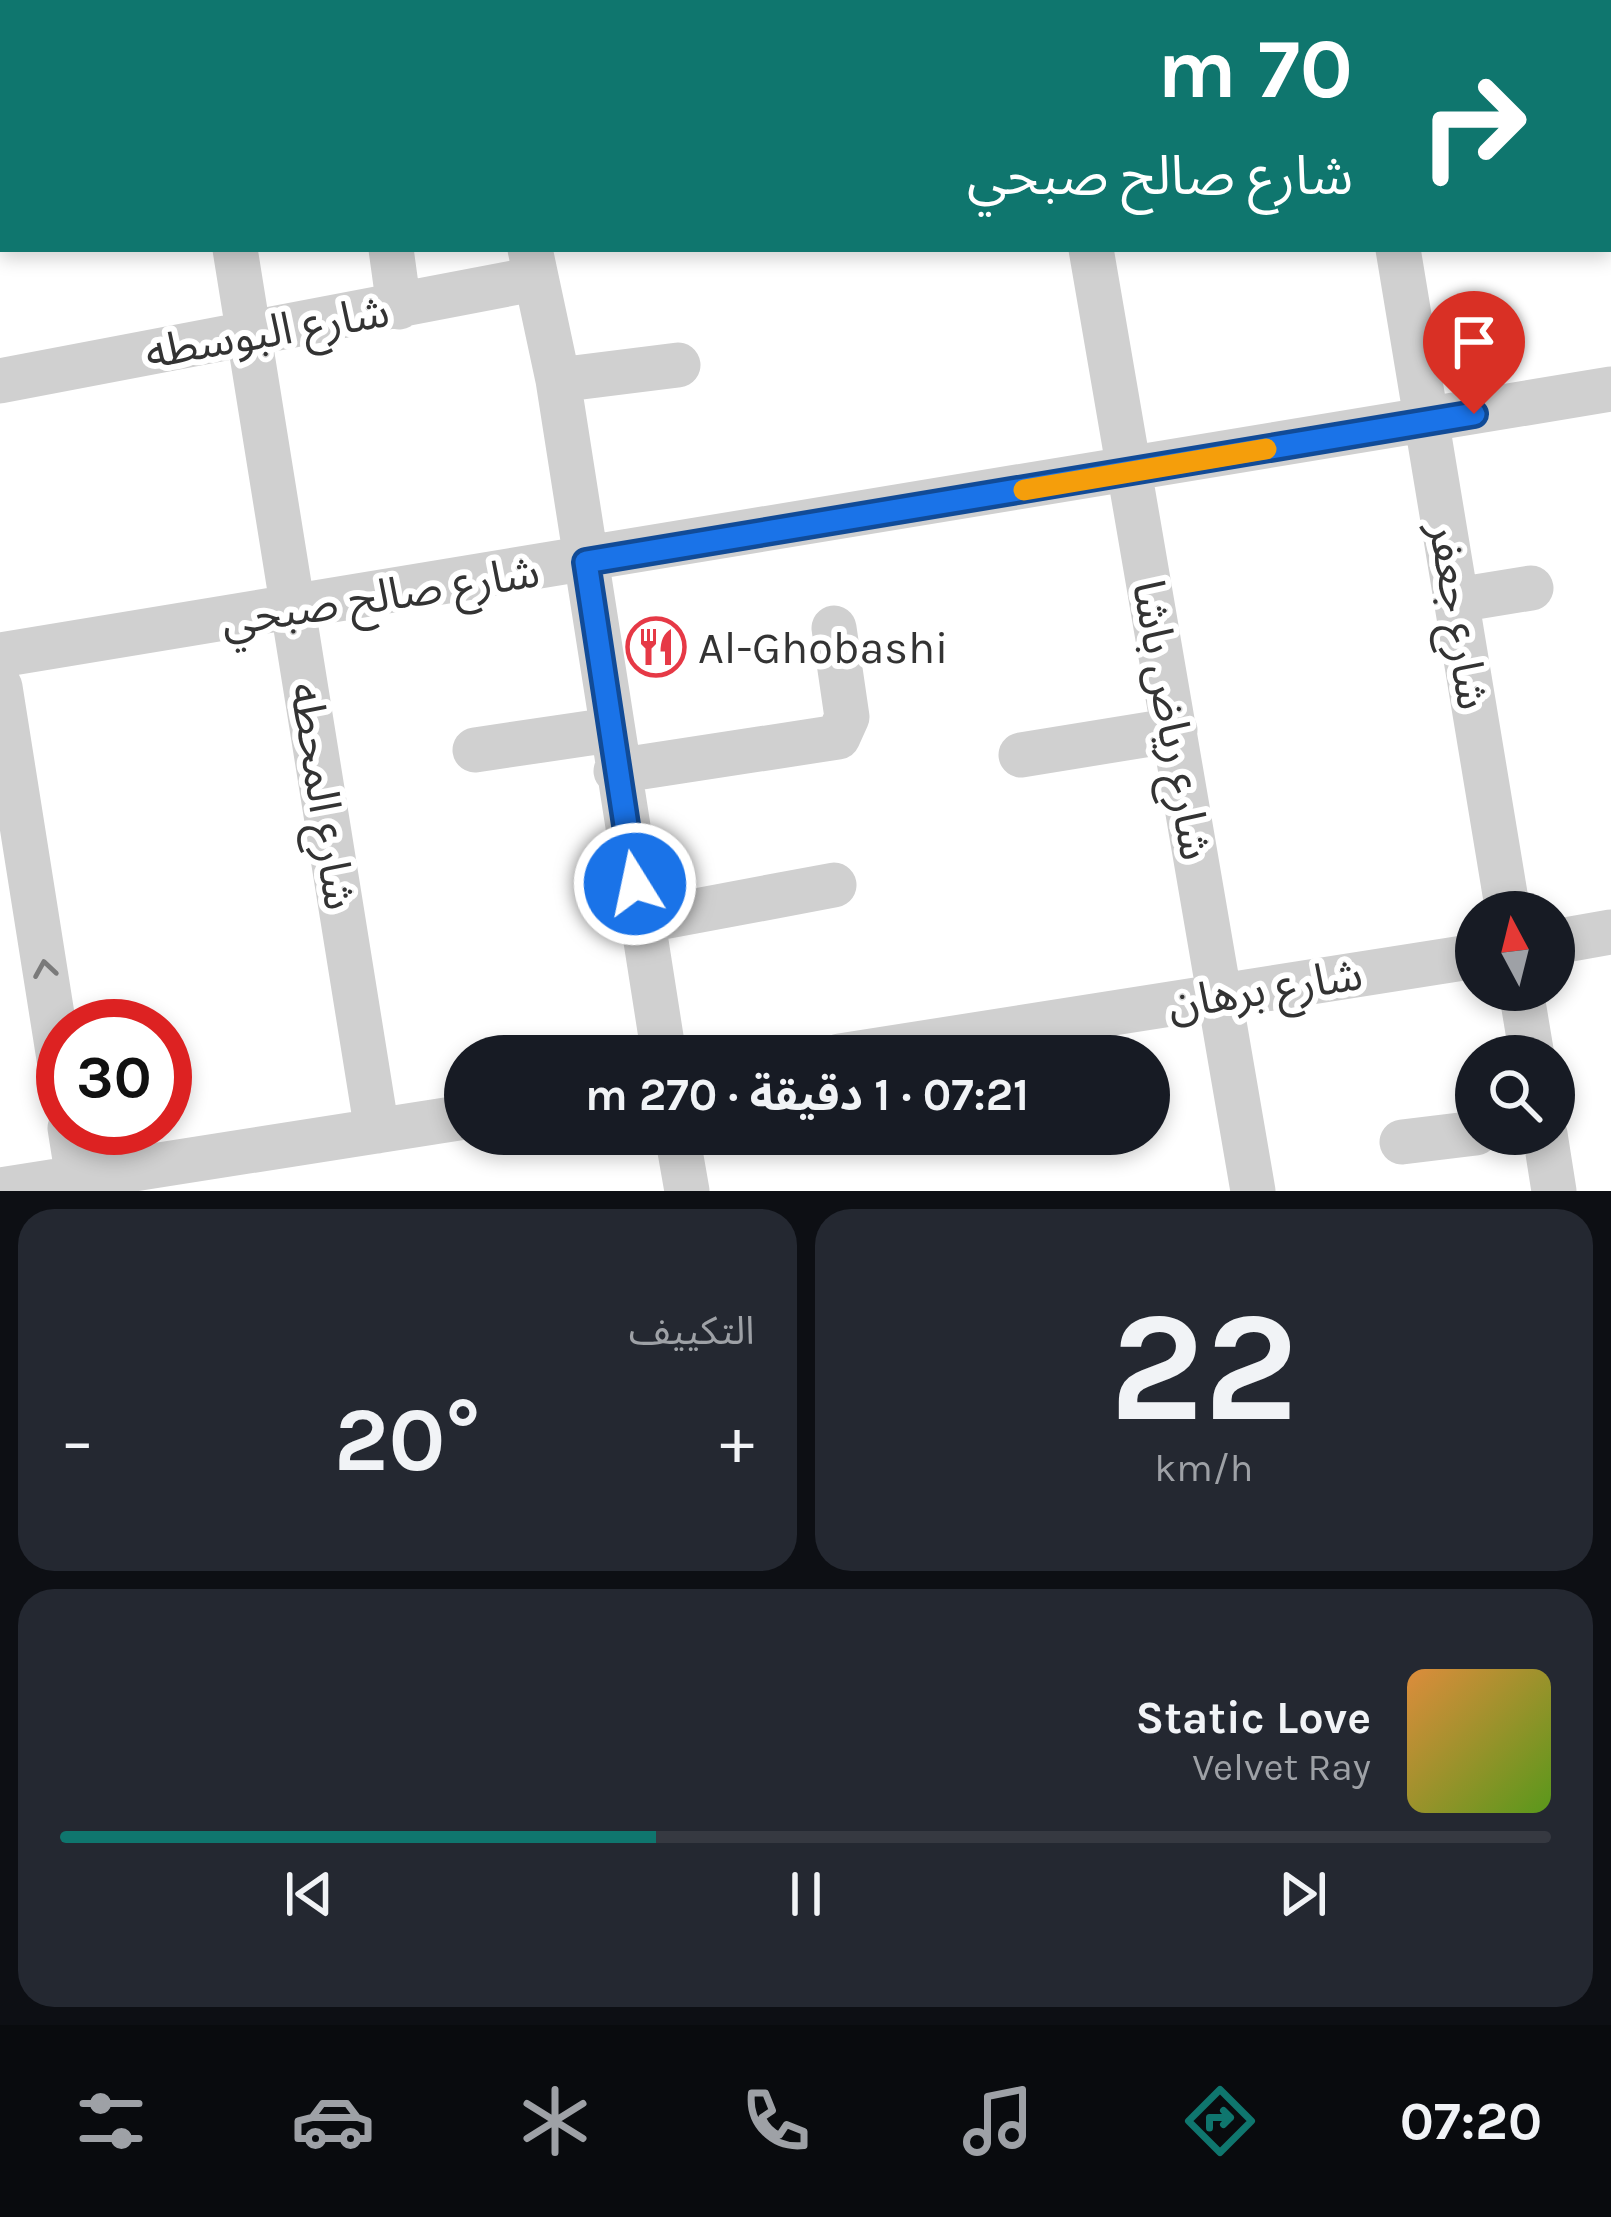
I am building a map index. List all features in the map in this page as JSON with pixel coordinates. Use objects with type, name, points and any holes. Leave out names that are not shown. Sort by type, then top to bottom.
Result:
[{"type":"street","name":"شارع المحطه","points":[[235,252],[376,1131]]},
{"type":"street","points":[[391,252],[400,307]]},
{"type":"street","name":"شارع رياض باشا","points":[[1092,252],[1253,1191]]},
{"type":"street","name":"شارع جعفر","points":[[1399,252],[1505,891]]},
{"type":"street","name":"شارع البوسطه","points":[[0,381],[400,307],[532,264]]},
{"type":"street","points":[[532,264],[558,380],[661,1035]]},
{"type":"street","points":[[558,380],[678,365]]},
{"type":"street","name":"شارع صالح صبحي","points":[[0,656],[1611,389]]},
{"type":"street","points":[[1457,600],[1531,588]]},
{"type":"street","points":[[475,750],[613,751],[838,737],[847,717],[833,628]]},
{"type":"street","points":[[0,687],[50,999]]},
{"type":"street","points":[[1022,755],[1175,730]]},
{"type":"street","points":[[642,921],[834,886]]},
{"type":"street","points":[[1575,938],[1611,932]]},
{"type":"street","name":"شارع برهان","points":[[969,1035],[1455,959]]},
{"type":"street","points":[[0,1190],[79,1183],[444,1120]]},
{"type":"street","points":[[1402,1142],[1455,1136]]},
{"type":"street","points":[[681,1155],[687,1191]]},
{"type":"street","points":[[1548,1155],[1554,1191]]},
{"type":"slow traffic","points":[[1024,490],[1266,449]]},
{"type":"place","name":"Al-Ghobashi","points":[[656,647]]},
{"type":"route","points":[[635,884],[586,562],[1474,414]]}]
